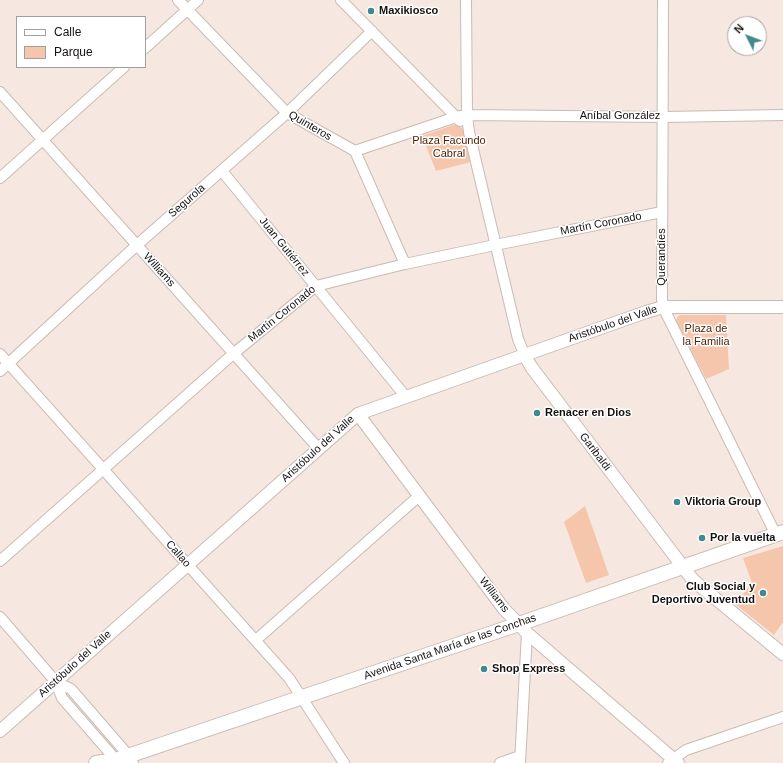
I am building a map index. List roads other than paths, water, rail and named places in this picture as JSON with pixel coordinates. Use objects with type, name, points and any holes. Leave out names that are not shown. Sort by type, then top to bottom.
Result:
[{"type":"main road","name":"Avenida Santa María de las Conchas","points":[[96,763],[121,761],[303,698],[523,628],[682,566],[780,534]]},
{"type":"street","name":"Quinteros","points":[[178,0],[287,113],[355,151]]},
{"type":"street","points":[[146,47],[198,0]]},
{"type":"street","points":[[341,0],[469,132]]},
{"type":"street","name":"Garibaldi","points":[[466,0],[467,115],[469,132],[518,339],[525,356],[532,368],[693,580],[783,654]]},
{"type":"street","name":"Querandíes","points":[[663,0],[663,307],[780,534]]},
{"type":"street","name":"Segurola","points":[[0,371],[137,245],[287,113],[372,31]]},
{"type":"street","points":[[0,178],[123,68]]},
{"type":"street","name":"Williams","points":[[0,92],[318,449]]},
{"type":"street","name":"Aníbal González","points":[[456,117],[467,115],[664,117],[783,115]]},
{"type":"street","points":[[405,264],[355,151],[456,117]]},
{"type":"street","name":"Juan Gutiérrez","points":[[222,171],[406,397]]},
{"type":"street","name":"Martín Coronado","points":[[0,561],[233,354],[316,286],[405,264],[662,212]]},
{"type":"street","name":"Aristóbulo del Valle","points":[[0,731],[358,414],[663,307],[783,307]]},
{"type":"street","name":"Callao","points":[[0,354],[289,678],[344,763]]},
{"type":"street","name":"Williams","points":[[358,414],[504,609],[523,628],[673,762]]},
{"type":"street","points":[[256,640],[419,496]]},
{"type":"street","points":[[0,617],[56,682],[71,689],[121,761]]},
{"type":"street","points":[[500,763],[520,760],[523,628]]},
{"type":"street","points":[[673,762],[686,750],[783,717]]},
{"type":"place","name":"Maxikiosco","points":[[371,11]]},
{"type":"place","name":"Renacer en Dios","points":[[537,413]]},
{"type":"place","name":"Viktoria Group","points":[[677,502]]},
{"type":"place","name":"Por la vuelta","points":[[702,538]]},
{"type":"place","name":"Club Social y Deportivo Juventud","points":[[763,593]]},
{"type":"place","name":"Shop Express","points":[[484,669]]},
{"type":"park label","name":"Plaza Facundo Cabral","points":[[449,147]]},
{"type":"park label","name":"Plaza de la Familia","points":[[706,335]]}]
